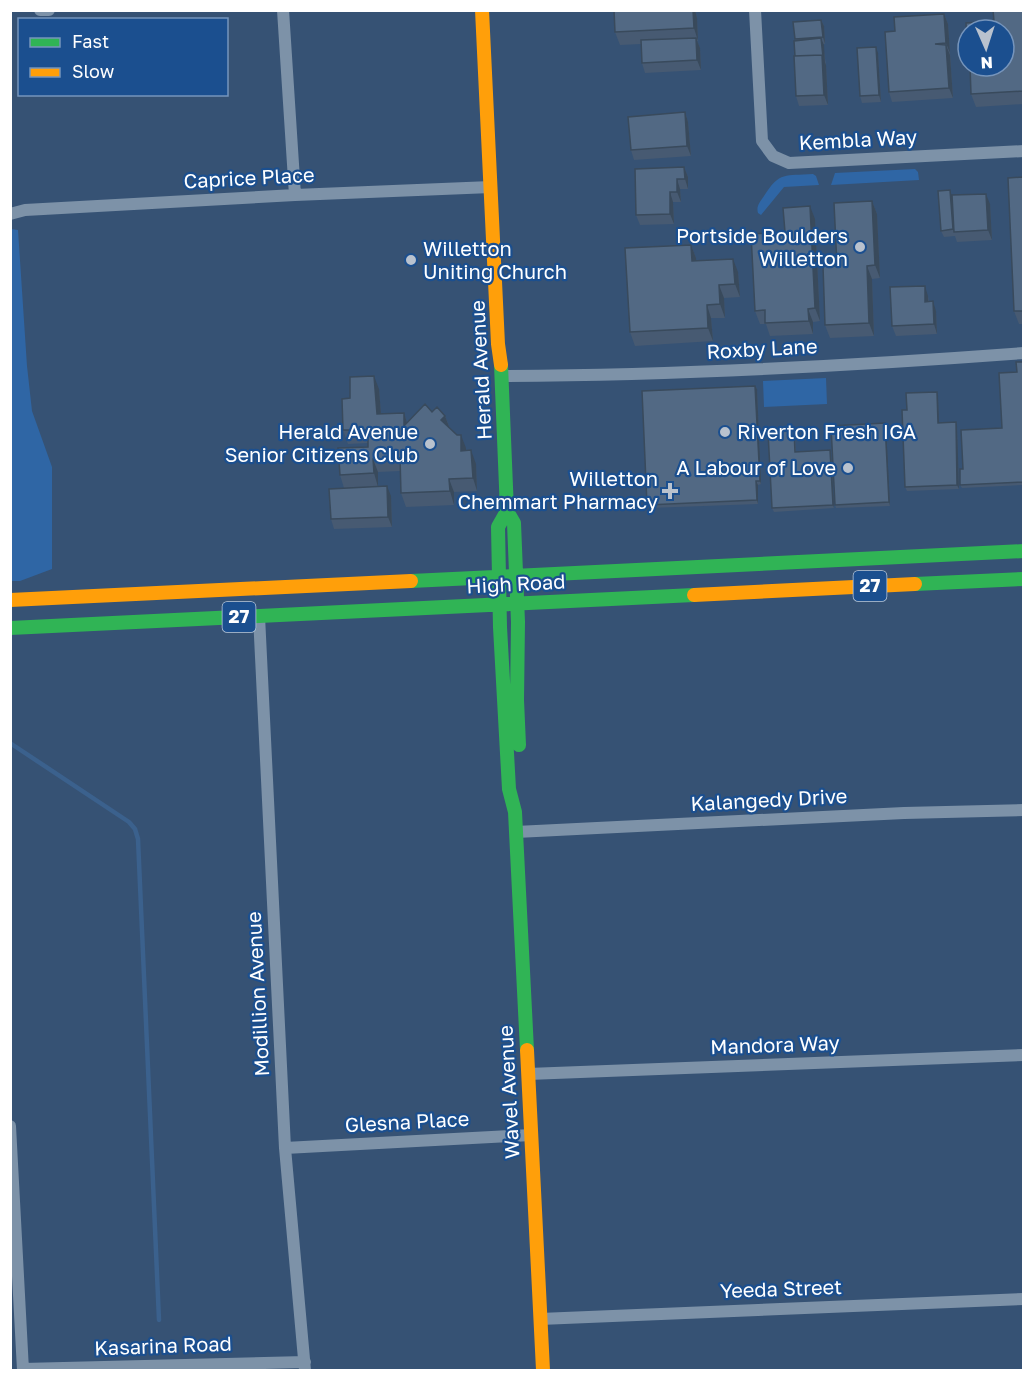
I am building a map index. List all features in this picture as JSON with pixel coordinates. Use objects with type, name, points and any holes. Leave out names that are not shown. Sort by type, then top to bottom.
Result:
[{"type":"main road","name":"Herald Avenue","points":[[482,10],[498,344],[503,376],[507,512],[514,523],[517,603]]},
{"type":"main road","name":"Herald Avenue","points":[[499,576],[498,527],[507,512]]},
{"type":"main road","name":"High Road","points":[[10,600],[1023,551]]},
{"type":"main road","name":"Wavel Avenue","points":[[499,576],[509,789],[515,812],[543,1371]]},
{"type":"main road","name":"High Road","points":[[10,628],[1023,579]]},
{"type":"main road","name":"Wavel Avenue","points":[[515,812],[521,790],[517,700],[517,603]]},
{"type":"street","points":[[40,10],[49,10]]},
{"type":"street","points":[[283,10],[295,195]]},
{"type":"street","name":"Kembla Way","points":[[755,10],[762,141],[773,156],[789,163],[1023,151]]},
{"type":"street","name":"Caprice Place","points":[[10,214],[25,210],[491,187]]},
{"type":"street","name":"Roxby Lane","points":[[503,376],[643,375],[892,363],[1023,353]]},
{"type":"street","name":"Modillion Avenue","points":[[259,616],[285,1148],[305,1366]]},
{"type":"street","name":"Kalangedy Drive","points":[[516,832],[904,813],[1023,810]]},
{"type":"street","name":"Mandora Way","points":[[528,1074],[1023,1055]]},
{"type":"street","points":[[10,1126],[23,1370]]},
{"type":"street","name":"Glesna Place","points":[[285,1148],[531,1135]]},
{"type":"street","name":"Yeeda Street","points":[[540,1319],[1023,1299]]},
{"type":"street","name":"Kasarina Road","points":[[23,1370],[305,1366]]},
{"type":"shaded area","points":[[915,169],[919,180],[831,185],[835,173]]},
{"type":"shaded area","points":[[813,174],[819,185],[784,187],[761,215],[758,213],[760,202],[774,182],[784,176]]},
{"type":"shaded area","points":[[11,229],[18,230],[32,411],[52,467],[52,569],[20,581],[11,581]]},
{"type":"shaded area","points":[[826,378],[827,404],[764,407],[763,381]]},
{"type":"building","points":[[614,10],[693,10],[694,28],[615,32]]},
{"type":"building","points":[[993,10],[1023,10],[1023,91],[971,94],[970,78],[1016,78],[1016,18],[994,18]]},
{"type":"building","points":[[944,14],[946,43],[935,44],[946,45],[949,88],[889,92],[885,32],[895,31],[894,17]]},
{"type":"building","points":[[821,20],[823,37],[795,39],[793,22]]},
{"type":"building","points":[[696,38],[697,60],[642,63],[641,40]]},
{"type":"building","points":[[821,38],[823,57],[822,55],[795,56],[794,41]]},
{"type":"building","points":[[876,47],[879,95],[860,96],[857,48]]},
{"type":"building","points":[[822,55],[824,95],[796,96],[794,56]]},
{"type":"building","points":[[685,112],[687,146],[631,150],[628,117]]},
{"type":"building","points":[[684,167],[685,179],[677,179],[677,192],[670,192],[670,214],[636,215],[635,169]]},
{"type":"building","points":[[1023,177],[1023,311],[1014,311],[1008,178]]},
{"type":"building","points":[[950,190],[953,229],[941,231],[938,191]]},
{"type":"building","points":[[986,194],[988,230],[954,232],[952,195]]},
{"type":"building","name":"Portside Boulders Willetton","points":[[872,201],[875,265],[867,266],[869,323],[825,325],[823,266],[837,266],[834,203]]},
{"type":"building","points":[[810,206],[815,308],[808,309],[809,321],[765,323],[765,310],[755,311],[751,234],[785,232],[783,208]]},
{"type":"building","points":[[691,245],[692,261],[733,259],[735,284],[719,285],[720,304],[707,305],[708,328],[630,332],[625,248]]},
{"type":"building","points":[[925,286],[925,302],[933,301],[934,324],[892,326],[890,287]]},
{"type":"building","points":[[1016,362],[1023,362],[1023,482],[960,485],[960,469],[963,469],[961,430],[1002,428],[999,373],[1017,372]]},
{"type":"building","points":[[374,376],[377,414],[404,413],[404,426],[425,404],[432,412],[437,407],[445,416],[441,420],[457,435],[461,435],[461,451],[471,450],[473,478],[449,479],[450,491],[401,493],[400,458],[373,459],[374,473],[340,475],[338,448],[368,447],[368,430],[343,430],[342,399],[350,398],[350,377]]},
{"type":"building","points":[[755,386],[760,481],[756,481],[757,500],[647,505],[642,391]]},
{"type":"building","points":[[937,392],[938,423],[956,422],[957,485],[905,487],[902,410],[907,410],[906,393]]},
{"type":"building","points":[[885,423],[889,502],[835,505],[831,426]]},
{"type":"building","points":[[794,431],[795,452],[830,450],[833,505],[772,508],[768,432]]},
{"type":"building","points":[[387,486],[388,517],[331,519],[329,489]]},
{"type":"waterway","points":[[10,743],[129,822],[135,829],[138,839],[159,1320]]},
{"type":"traffic: fast","points":[[501,365],[507,511],[514,523],[519,745]]},
{"type":"traffic: fast","points":[[507,511],[498,527],[500,627],[509,789],[515,812],[527,1050]]},
{"type":"traffic: fast","points":[[411,581],[1024,551]]},
{"type":"traffic: fast","points":[[915,584],[1024,579]]},
{"type":"traffic: fast","points":[[10,628],[694,595]]},
{"type":"traffic: slow","points":[[482,10],[498,344],[501,365]]},
{"type":"traffic: slow","points":[[10,600],[411,581]]},
{"type":"traffic: slow","points":[[694,595],[915,584]]},
{"type":"traffic: slow","points":[[527,1050],[543,1370]]},
{"type":"place","name":"Portside Boulders Willetton","points":[[860,247]]},
{"type":"place","name":"Willetton Uniting Church","points":[[411,260]]},
{"type":"place","name":"Riverton Fresh IGA","points":[[725,432]]},
{"type":"place","name":"Herald Avenue Senior Citizens Club","points":[[430,444]]},
{"type":"place","name":"A Labour of Love","points":[[848,468]]},
{"type":"place","name":"Willetton Chemmart Pharmacy","points":[[670,491]]}]
